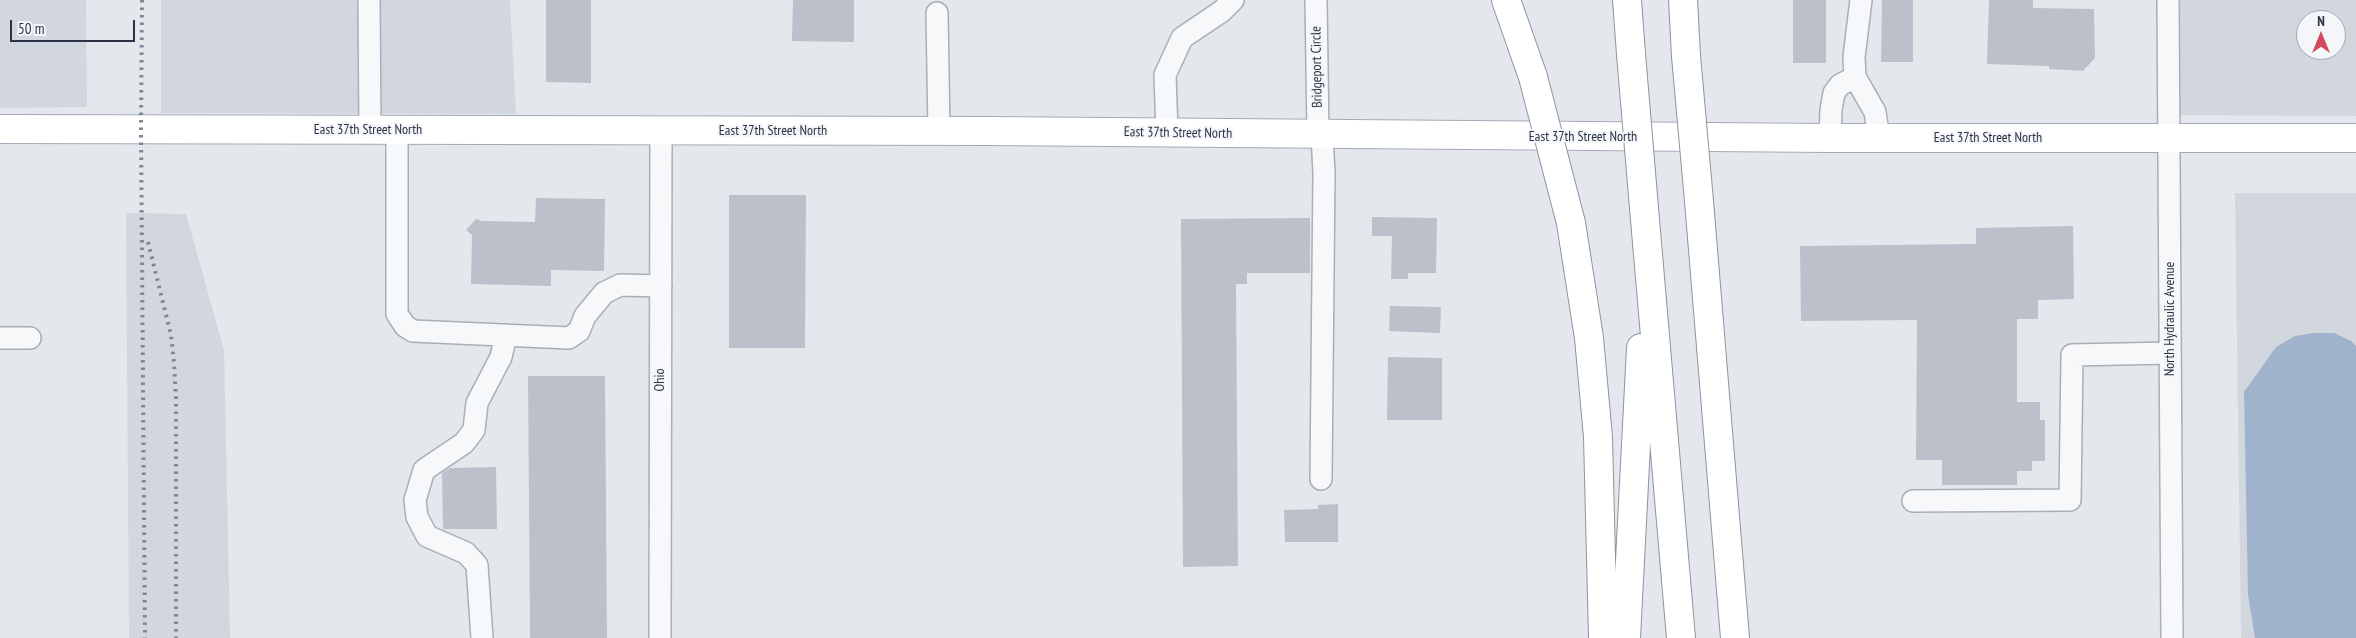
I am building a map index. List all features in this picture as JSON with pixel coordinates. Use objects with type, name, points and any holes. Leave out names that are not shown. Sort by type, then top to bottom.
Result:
[{"type":"main road","points":[[1506,0],[1533,77],[1571,222],[1589,338],[1598,437],[1603,638]]},
{"type":"main road","points":[[1627,0],[1681,638]]},
{"type":"main road","points":[[1683,0],[1686,56],[1735,638]]},
{"type":"main road","name":"East 37th Street North","points":[[0,129],[939,131],[1830,138],[2356,138]]},
{"type":"main road","points":[[1626,638],[1647,251]]},
{"type":"street","points":[[369,0],[370,130]]},
{"type":"street","points":[[1167,133],[1165,75],[1182,38],[1222,11],[1233,0]]},
{"type":"street","name":"Bridgeport Circle","points":[[1316,0],[1320,135],[1324,192],[1321,479]]},
{"type":"street","points":[[1861,0],[1854,57],[1855,77],[1875,112],[1879,138]]},
{"type":"street","name":"North Hydraulic Avenue","points":[[2168,0],[2172,638]]},
{"type":"street","points":[[937,13],[939,131]]},
{"type":"street","points":[[1830,138],[1830,110],[1834,94],[1840,85],[1855,77]]},
{"type":"street","points":[[397,130],[397,314],[405,326],[413,332],[569,338],[578,331],[585,316],[604,293],[620,285],[661,286]]},
{"type":"street","name":"Ohio","points":[[660,633],[661,131]]},
{"type":"street","points":[[482,638],[477,565],[466,553],[427,536],[417,517],[415,500],[424,470],[464,443],[474,430],[477,403],[501,357],[506,335]]},
{"type":"street","points":[[0,338],[30,338]]},
{"type":"street","points":[[1913,501],[2070,500],[2072,355],[2170,353]]},
{"type":"shaded area","points":[[0,0],[86,0],[87,107],[0,108]]},
{"type":"shaded area","points":[[161,0],[510,0],[516,114],[161,113]]},
{"type":"shaded area","points":[[2168,0],[2356,0],[2356,116],[2169,115]]},
{"type":"shaded area","points":[[2235,193],[2356,193],[2356,638],[2241,638]]},
{"type":"shaded area","points":[[126,213],[186,214],[224,350],[230,638],[129,638]]},
{"type":"water","points":[[2313,333],[2334,333],[2351,341],[2356,346],[2356,638],[2255,638],[2248,594],[2244,392],[2276,347],[2295,336]]},
{"type":"building","points":[[546,0],[591,0],[591,83],[546,82]]},
{"type":"building","points":[[793,0],[854,0],[854,42],[792,41]]},
{"type":"building","points":[[1793,0],[1826,0],[1826,63],[1793,63]]},
{"type":"building","points":[[1882,0],[1913,0],[1913,62],[1881,62]]},
{"type":"building","points":[[1989,0],[2033,0],[2033,8],[2094,9],[2095,58],[2083,71],[2049,69],[2049,66],[1987,64]]},
{"type":"building","points":[[729,195],[806,195],[805,348],[729,348]]},
{"type":"building","points":[[536,198],[605,199],[604,271],[551,270],[551,286],[471,284],[472,235],[466,230],[476,219],[482,221],[535,222]]},
{"type":"building","points":[[1372,217],[1437,218],[1436,273],[1408,273],[1408,279],[1391,279],[1392,236],[1372,236]]},
{"type":"building","points":[[1310,218],[1310,273],[1247,273],[1247,284],[1236,284],[1238,566],[1183,567],[1181,219]]},
{"type":"building","points":[[2073,226],[2074,299],[2038,300],[2038,319],[2017,319],[2017,402],[2040,402],[2040,420],[2045,420],[2045,461],[2032,461],[2032,471],[2017,471],[2017,485],[1942,485],[1942,460],[1916,460],[1917,320],[1801,321],[1800,246],[1976,244],[1976,228]]},
{"type":"building","points":[[1390,306],[1441,307],[1440,333],[1389,331]]},
{"type":"building","points":[[1388,357],[1442,358],[1442,420],[1387,420]]},
{"type":"building","points":[[528,376],[605,376],[607,638],[530,638]]},
{"type":"building","points":[[496,467],[497,529],[443,529],[442,473],[450,468]]},
{"type":"building","points":[[1338,504],[1338,542],[1285,542],[1284,510],[1318,509],[1318,505]]},
{"type":"railway","points":[[142,0],[141,129],[145,638]]},
{"type":"railway","points":[[148,242],[171,335],[174,363],[176,398],[176,638]]}]
